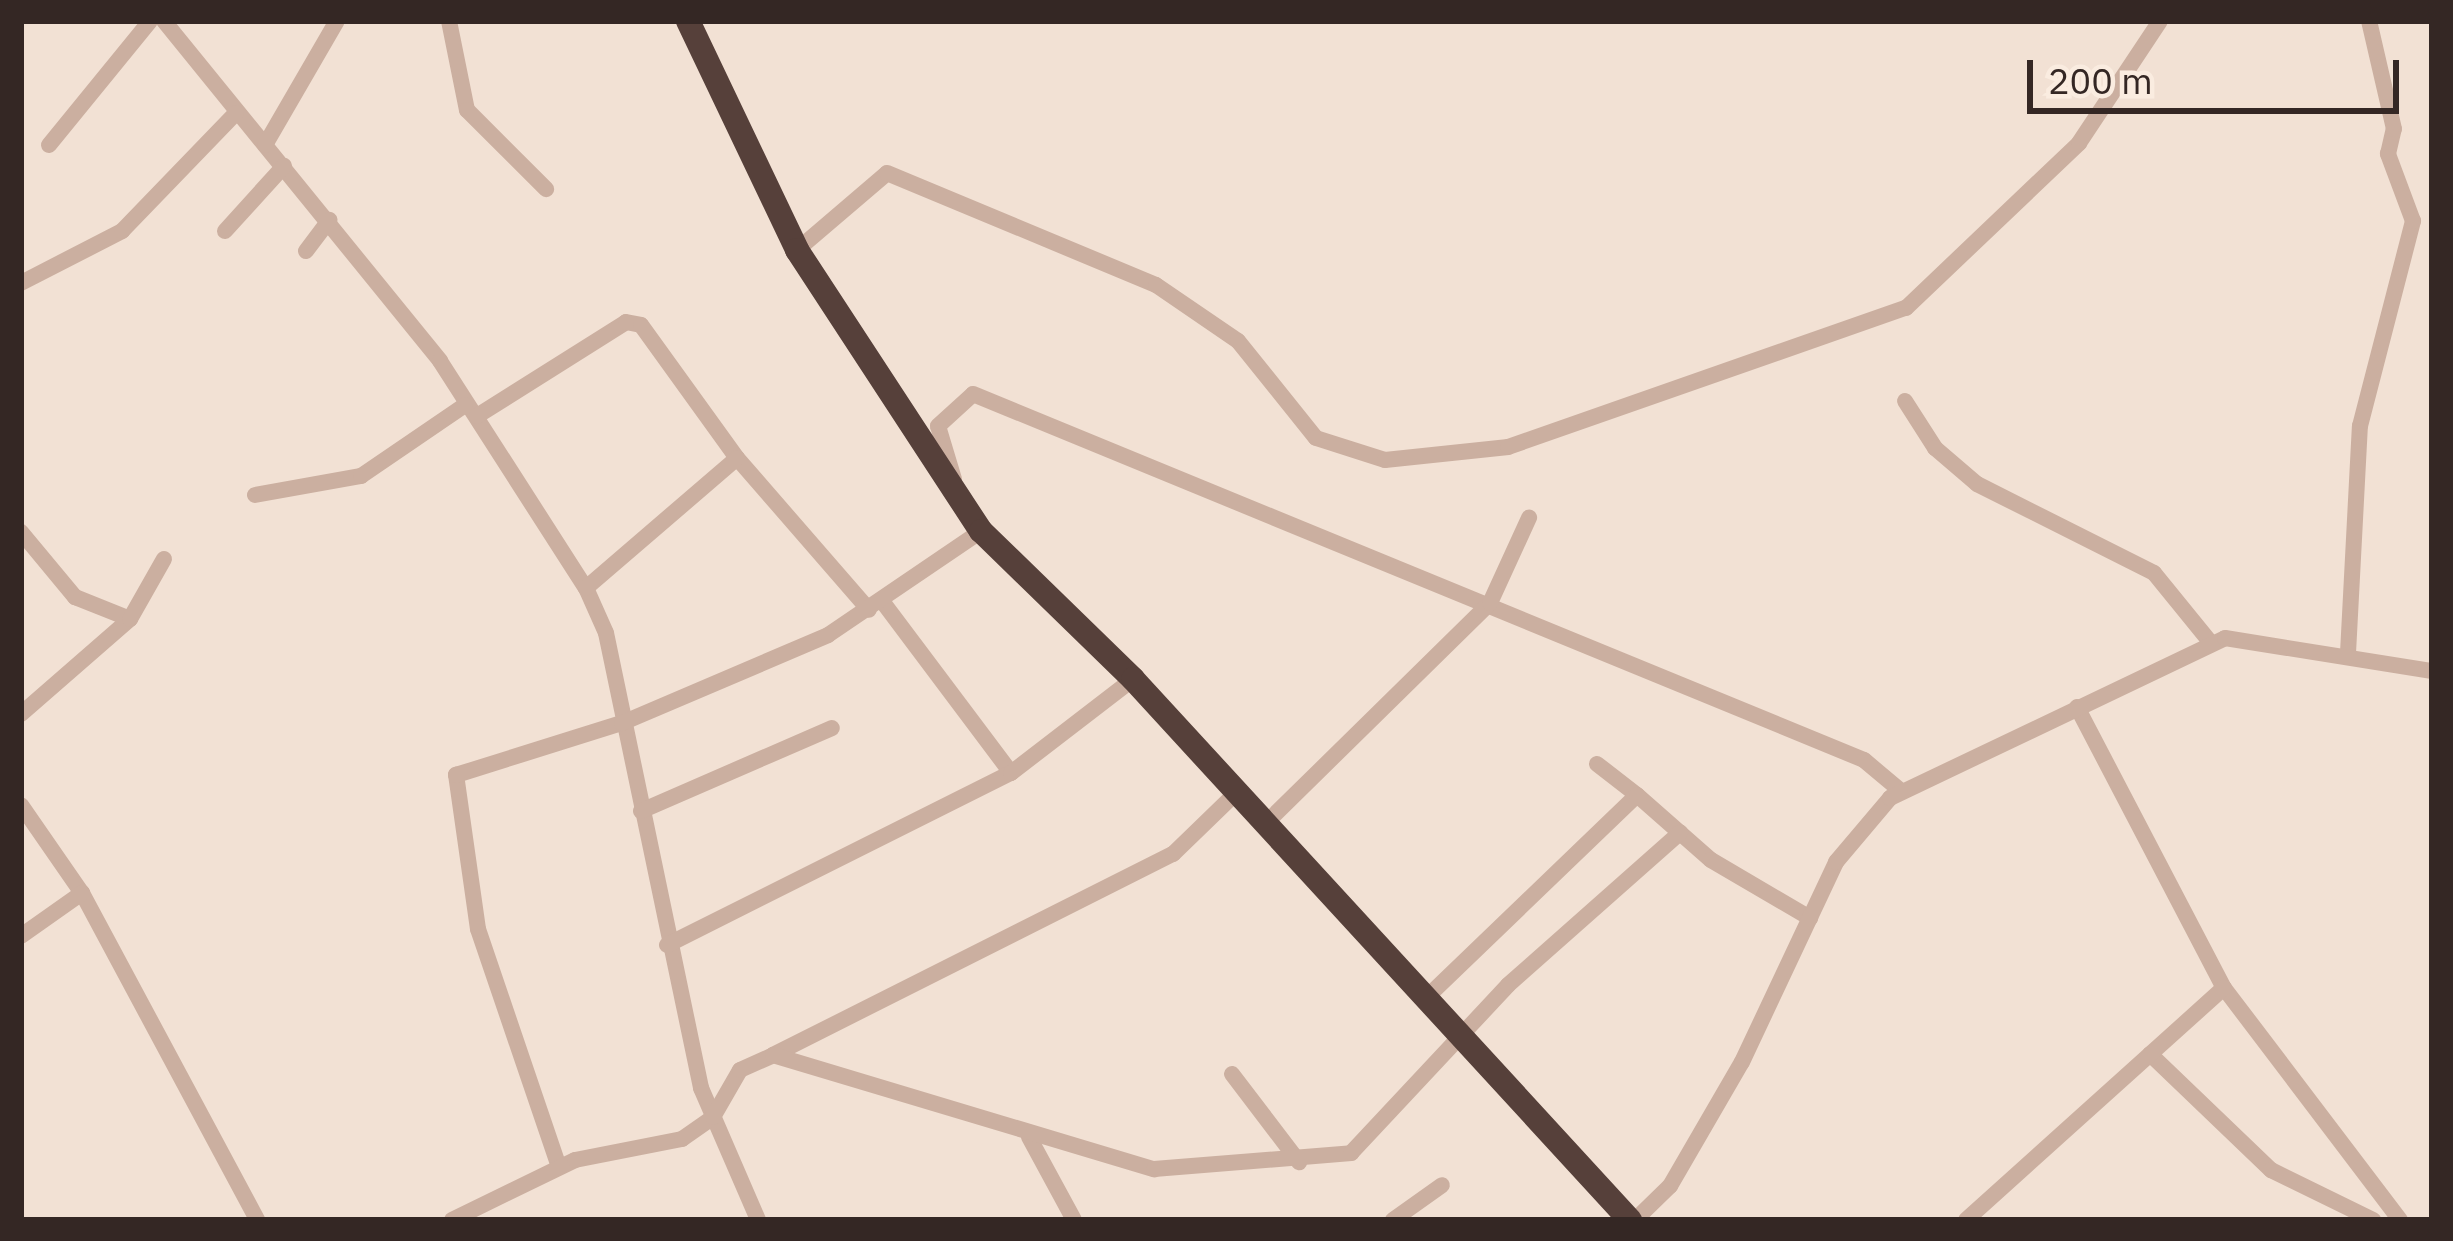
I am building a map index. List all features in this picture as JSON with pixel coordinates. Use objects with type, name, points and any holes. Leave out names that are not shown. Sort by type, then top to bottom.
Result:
[{"type":"highway","points":[[688,21],[797,250],[956,485],[981,531],[1133,679],[1632,1220]]},
{"type":"street","points":[[49,145],[150,21]]},
{"type":"street","points":[[164,21],[328,220],[471,410],[586,588],[622,723],[668,945],[713,1117],[758,1220]]},
{"type":"street","points":[[265,145],[337,21]]},
{"type":"street","points":[[449,21],[465,106],[546,189]]},
{"type":"street","points":[[797,250],[887,173],[1156,285],[1238,341],[1316,438],[1385,460],[1508,447],[1906,308],[2079,143],[2160,21]]},
{"type":"street","points":[[2348,653],[2360,426],[2413,220],[2388,154],[2395,129],[2369,21]]},
{"type":"street","points":[[21,283],[122,231],[236,112]]},
{"type":"street","points":[[225,231],[284,166]]},
{"type":"street","points":[[306,251],[328,220]]},
{"type":"street","points":[[255,495],[361,476],[633,322],[737,458],[875,605],[1011,772]]},
{"type":"street","points":[[956,485],[938,426],[973,394],[1864,760],[1901,790]]},
{"type":"street","points":[[1905,400],[1935,448],[1977,484],[2154,573],[2210,642]]},
{"type":"street","points":[[586,588],[737,458]]},
{"type":"street","points":[[1265,824],[1490,604],[1529,518]]},
{"type":"street","points":[[559,1168],[478,929],[452,786],[462,770],[622,723],[875,605],[981,531]]},
{"type":"street","points":[[21,532],[75,597],[130,619]]},
{"type":"street","points":[[21,714],[130,619],[164,559]]},
{"type":"street","points":[[1632,1220],[1692,1149],[1850,842],[1901,790],[2210,642],[2264,636],[2432,671]]},
{"type":"street","points":[[668,945],[1011,772],[1133,679]]},
{"type":"street","points":[[2077,707],[2224,988],[2400,1220]]},
{"type":"street","points":[[641,811],[832,728]]},
{"type":"street","points":[[1597,764],[1680,832],[1810,918]]},
{"type":"street","points":[[452,1220],[476,1217],[559,1168],[682,1139],[713,1117],[740,1070],[1173,854],[1237,793]]},
{"type":"street","points":[[1425,999],[1636,795]]},
{"type":"street","points":[[21,805],[82,893],[257,1220]]},
{"type":"street","points":[[773,1055],[1029,1137],[1154,1169],[1299,1162],[1351,1153],[1462,1038],[1680,832]]},
{"type":"street","points":[[21,936],[82,893]]},
{"type":"street","points":[[1966,1220],[2224,988]]},
{"type":"street","points":[[2150,1054],[2271,1170],[2373,1220]]},
{"type":"street","points":[[1232,1075],[1299,1162]]},
{"type":"street","points":[[1029,1137],[1074,1220]]},
{"type":"street","points":[[1393,1220],[1442,1185]]}]
